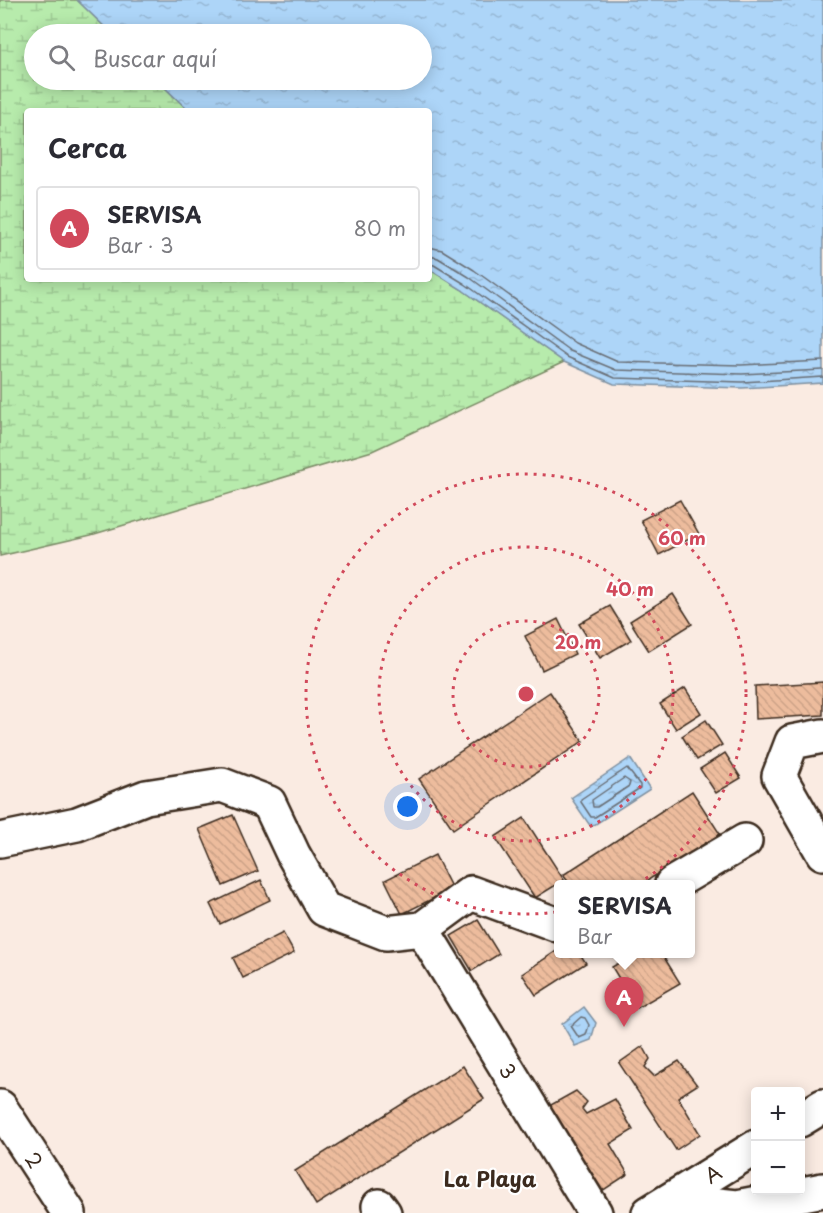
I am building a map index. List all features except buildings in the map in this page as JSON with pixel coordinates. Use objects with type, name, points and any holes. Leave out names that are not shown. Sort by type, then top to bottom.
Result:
[{"type":"street","points":[[821,842],[779,776],[792,742],[823,736]]},
{"type":"street","points":[[0,840],[77,824],[146,797],[222,785],[269,803],[293,854],[324,909],[386,933],[422,929],[471,893],[554,924]]},
{"type":"street","points":[[680,880],[745,842]]},
{"type":"street","name":"3","points":[[422,929],[595,1213]]},
{"type":"street","points":[[805,1117],[823,1106]]},
{"type":"street","name":"2","points":[[0,1107],[69,1213]]},
{"type":"street","name":"A","points":[[660,1206],[751,1151]]},
{"type":"street","name":"A","points":[[660,1206],[737,1207],[823,1190]]},
{"type":"green space","points":[[0,0],[77,0],[102,24],[24,24],[24,90],[167,90],[186,108],[24,108],[24,282],[432,282],[432,271],[564,362],[372,451],[91,535],[0,556]]},
{"type":"water","points":[[77,0],[823,0],[823,383],[742,388],[614,384],[564,362],[432,271],[432,108],[186,108],[167,90],[432,90],[432,24],[102,24]]},
{"type":"water","points":[[630,758],[650,789],[591,827],[571,798]]},
{"type":"water","points":[[584,1007],[596,1023],[591,1040],[575,1046],[562,1024]]},
{"type":"place","name":"SERVISA","points":[[624,1027]]},
{"type":"district","name":"La Playa","points":[[490,1178]]}]
